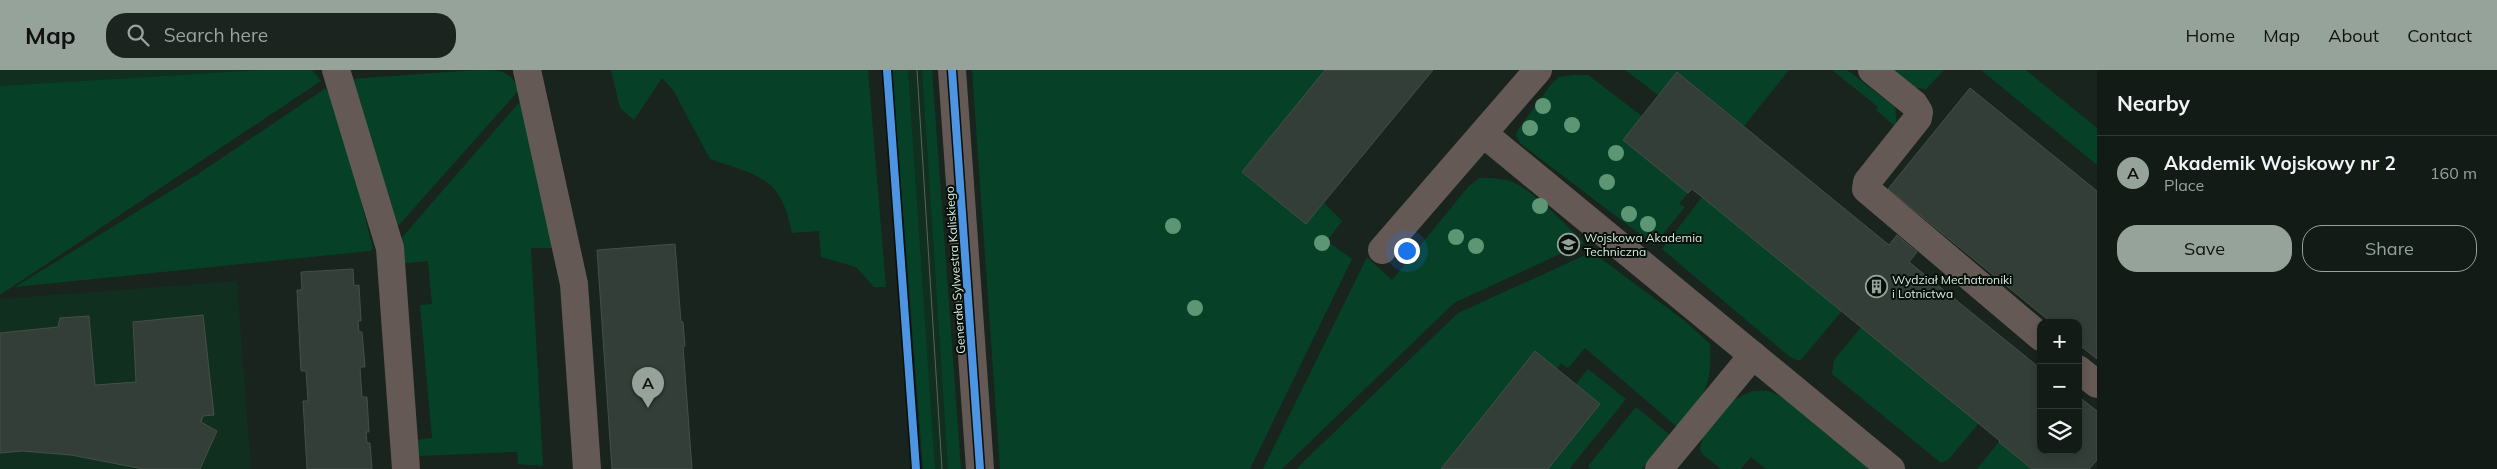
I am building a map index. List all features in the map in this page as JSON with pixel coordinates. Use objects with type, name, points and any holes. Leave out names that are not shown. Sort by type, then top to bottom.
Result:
[{"type":"street","points":[[336,70],[390,248],[406,469]]},
{"type":"street","points":[[527,70],[574,284],[587,469]]},
{"type":"street","name":"Generała Sylwestra Kaliskiego","points":[[952,70],[980,469]]},
{"type":"street","points":[[1382,250],[1538,70]]},
{"type":"street","points":[[1872,70],[1914,104],[1919,112],[1918,118],[1867,182],[1866,189],[2037,334]]},
{"type":"street","points":[[1484,134],[1891,469]]},
{"type":"street","points":[[1659,469],[1753,355]]},
{"type":"street","points":[[2082,371],[2097,384]]},
{"type":"shaded area","points":[[0,70],[259,70],[0,86]]},
{"type":"shaded area","points":[[259,70],[312,70],[321,81],[0,295],[0,86]]},
{"type":"shaded area","points":[[476,70],[503,72],[512,78],[519,90],[391,234],[350,79]]},
{"type":"shaded area","points":[[611,70],[868,70],[886,287],[874,287],[856,267],[821,257],[819,231],[792,233],[788,216],[778,193],[768,183],[753,174],[710,159],[673,90],[662,78],[634,120],[620,108]]},
{"type":"shaded area","points":[[892,70],[908,70],[935,469],[923,469]]},
{"type":"shaded area","points":[[908,70],[922,70],[948,469],[935,469]]},
{"type":"shaded area","points":[[922,70],[932,70],[961,469],[948,469]]},
{"type":"shaded area","points":[[972,70],[1325,70],[1242,172],[1306,224],[1324,203],[1342,221],[1327,241],[1352,259],[1250,469],[1000,469]]},
{"type":"shaded area","points":[[1625,70],[1789,70],[1744,126],[1678,72],[1658,95]]},
{"type":"shaded area","points":[[1832,70],[1847,70],[1895,107],[1897,128],[1876,110],[1878,107]]},
{"type":"shaded area","points":[[1890,70],[1944,70],[1926,89],[1911,87]]},
{"type":"shaded area","points":[[1981,70],[2026,70],[2097,128],[2097,165]]},
{"type":"shaded area","points":[[1588,75],[1642,116],[1623,140],[1688,193],[1679,204],[1685,207],[1654,245],[1521,144],[1516,136],[1517,131],[1552,83],[1559,77]]},
{"type":"shaded area","points":[[326,88],[341,126],[353,166],[373,248],[370,251],[15,287],[198,174]]},
{"type":"shaded area","points":[[524,97],[553,248],[531,248],[543,466],[518,464],[517,452],[416,456],[415,440],[432,438],[420,305],[432,304],[428,261],[397,264],[398,242]]},
{"type":"shaded area","points":[[1479,178],[1502,179],[1519,185],[1549,209],[1584,243],[1454,303],[1282,469],[1263,469],[1367,257],[1392,280],[1468,187]]},
{"type":"shaded area","points":[[1702,197],[1842,311],[1800,361],[1790,357],[1662,249]]},
{"type":"shaded area","points":[[1592,252],[1685,321],[1710,344],[1710,370],[1705,390],[1695,407],[1677,427],[1585,348],[1568,368],[1561,363],[1557,369],[1535,351],[1441,469],[1296,469],[1458,313]]},
{"type":"shaded area","points":[[237,281],[251,469],[0,469],[0,299]]},
{"type":"shaded area","points":[[1861,327],[1979,423],[1949,459],[1941,463],[1832,374],[1834,360]]},
{"type":"shaded area","points":[[1588,369],[1626,399],[1571,469],[1548,469],[1600,404],[1576,384]]},
{"type":"shaded area","points":[[1752,391],[1768,391],[1785,398],[1875,469],[1766,469],[1751,457],[1741,469],[1721,469],[1702,454],[1700,449],[1703,436],[1725,407],[1737,398]]},
{"type":"shaded area","points":[[1636,407],[1670,435],[1642,469],[1591,469],[1588,466]]},
{"type":"shaded area","points":[[1999,442],[2032,469],[1977,469]]},
{"type":"building","points":[[1325,70],[1433,70],[1306,224],[1242,172]]},
{"type":"building","name":"Wydział Mechatroniki i Lotnictwa","points":[[1677,72],[1889,245],[1897,235],[1917,252],[1909,262],[2037,366],[2037,454],[2082,454],[2082,399],[2097,411],[2097,460],[2089,469],[2032,469],[1702,197],[1692,189],[1688,193],[1623,140]]},
{"type":"building","points":[[1970,88],[2097,191],[2097,359],[2082,347],[2082,319],[2047,319],[1888,189]]},
{"type":"building","points":[[675,244],[681,322],[683,322],[685,346],[683,346],[692,469],[612,469],[597,250]]},
{"type":"building","points":[[353,269],[354,286],[359,285],[361,321],[358,321],[359,332],[362,332],[365,367],[360,367],[362,397],[367,397],[369,432],[366,432],[367,443],[370,443],[372,469],[307,469],[303,401],[308,401],[306,371],[301,371],[297,290],[302,290],[301,272]]},
{"type":"building","points":[[203,315],[214,415],[203,416],[201,422],[217,431],[200,469],[143,469],[71,455],[22,451],[0,453],[0,333],[58,327],[60,318],[89,316],[95,385],[136,382],[133,322]]},
{"type":"building","points":[[1535,351],[1600,404],[1548,469],[1441,469]]},
{"type":"tram line","points":[[917,70],[942,469]]},
{"type":"cycle path","points":[[887,70],[916,469]]},
{"type":"cycle path","points":[[952,70],[980,469]]},
{"type":"place","name":"Wojskowa Akademia Techniczna","points":[[1568,244]]},
{"type":"place","name":"Wydział Mechatroniki i Lotnictwa","points":[[1876,286]]},
{"type":"place","name":"Akademik Wojskowy nr 2","points":[[648,408]]}]
